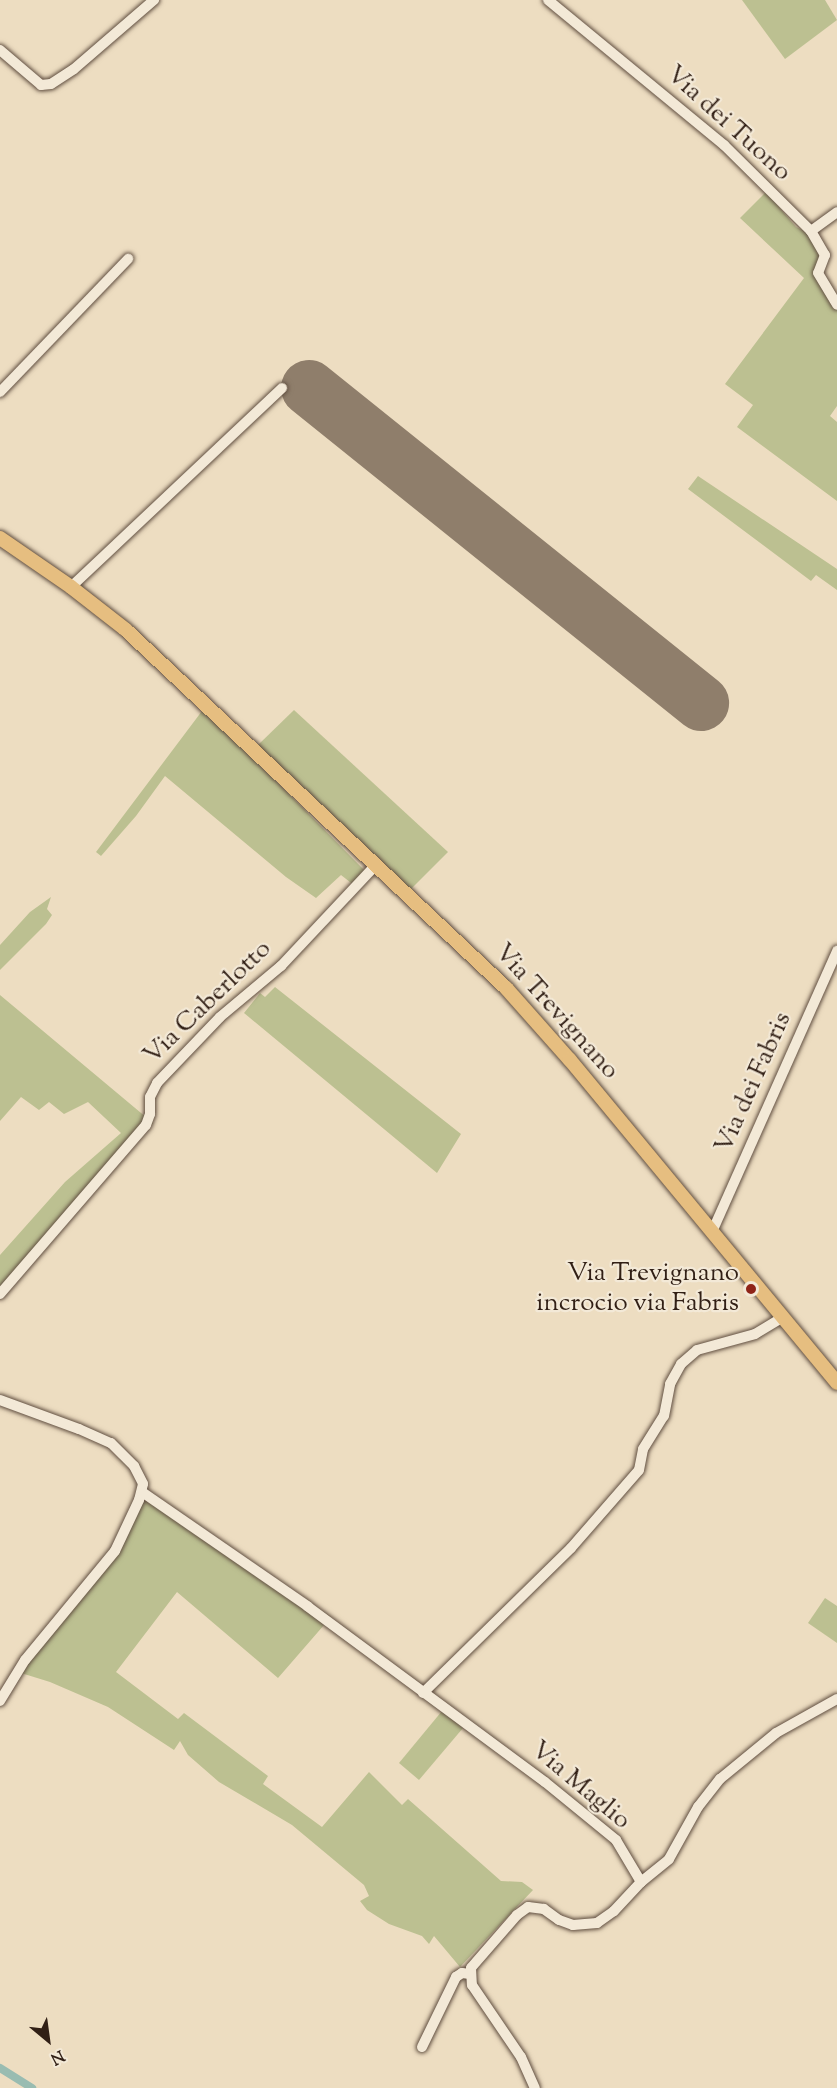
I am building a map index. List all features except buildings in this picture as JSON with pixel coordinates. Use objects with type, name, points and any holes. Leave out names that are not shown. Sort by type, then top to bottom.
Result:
[{"type":"main road","name":"Via Trevignano","points":[[0,538],[71,586],[126,630],[472,955],[537,1021],[837,1383]]},
{"type":"street","points":[[0,50],[41,85],[58,81],[154,0]]},
{"type":"street","name":"Via dei Tuono","points":[[548,0],[724,145],[811,231],[825,255],[818,273],[837,305]]},
{"type":"street","points":[[811,231],[837,212]]},
{"type":"street","points":[[0,392],[129,259]]},
{"type":"street","points":[[71,586],[282,388]]},
{"type":"street","name":"Via Caberlotto","points":[[0,1294],[146,1125],[150,1114],[150,1097],[157,1083],[220,1017],[281,966],[376,865]]},
{"type":"street","name":"Via dei Fabris","points":[[712,1232],[837,951]]},
{"type":"street","points":[[423,1693],[571,1548],[639,1470],[643,1449],[664,1416],[670,1384],[681,1364],[697,1350],[755,1334],[782,1318]]},
{"type":"street","points":[[0,1400],[111,1443],[141,1476],[142,1492],[108,1562],[25,1660],[0,1701]]},
{"type":"street","name":"Via Maglio","points":[[142,1492],[307,1606],[545,1782],[616,1840],[641,1882]]},
{"type":"street","points":[[535,2088],[521,2057],[472,1985],[470,1974],[475,1961],[524,1909],[534,1906],[544,1909],[559,1920],[573,1925],[597,1923],[614,1911],[641,1882],[669,1858],[698,1807],[720,1779],[776,1733],[837,1699]]},
{"type":"street","points":[[422,2048],[456,1977],[462,1973],[470,1974]]},
{"type":"green space","points":[[742,0],[825,0],[837,20],[785,59]]},
{"type":"green space","points":[[766,192],[796,227],[807,232],[822,248],[819,275],[837,304],[837,406],[830,416],[837,422],[837,501],[737,427],[753,405],[725,384],[804,278],[740,218]]},
{"type":"green space","points":[[698,476],[837,569],[837,590],[816,575],[811,581],[688,489]]},
{"type":"green space","points":[[294,710],[448,852],[411,889],[376,861],[258,745]]},
{"type":"green space","points":[[202,711],[281,786],[371,877],[355,886],[341,875],[316,898],[286,877],[165,776],[136,816],[101,856],[96,852]]},
{"type":"green space","points":[[51,897],[47,909],[52,915],[46,924],[0,970],[0,945],[30,912]]},
{"type":"green space","points":[[275,987],[461,1134],[437,1173],[244,1013],[260,993],[265,997]]},
{"type":"green space","points":[[0,995],[153,1123],[0,1298],[0,1255],[65,1182],[121,1133],[88,1102],[64,1114],[49,1102],[39,1110],[21,1097],[0,1121]]},
{"type":"green space","points":[[145,1490],[331,1617],[278,1678],[177,1592],[116,1672],[178,1719],[184,1713],[268,1776],[263,1784],[322,1827],[369,1772],[402,1805],[408,1799],[501,1881],[522,1882],[533,1890],[460,1967],[434,1936],[429,1944],[422,1936],[389,1924],[367,1910],[360,1901],[369,1896],[364,1885],[292,1825],[219,1782],[188,1755],[180,1741],[174,1750],[108,1707],[50,1682],[21,1673],[108,1564]]},
{"type":"green space","points":[[825,1598],[837,1606],[837,1643],[808,1623]]},
{"type":"green space","points":[[442,1711],[463,1728],[419,1780],[399,1763]]},
{"type":"waterway","points":[[0,2068],[32,2088]]},
{"type":"runway","points":[[309,388],[701,703]]},
{"type":"place","name":"Via Trevignano incrocio via Fabris","points":[[751,1289]]}]
